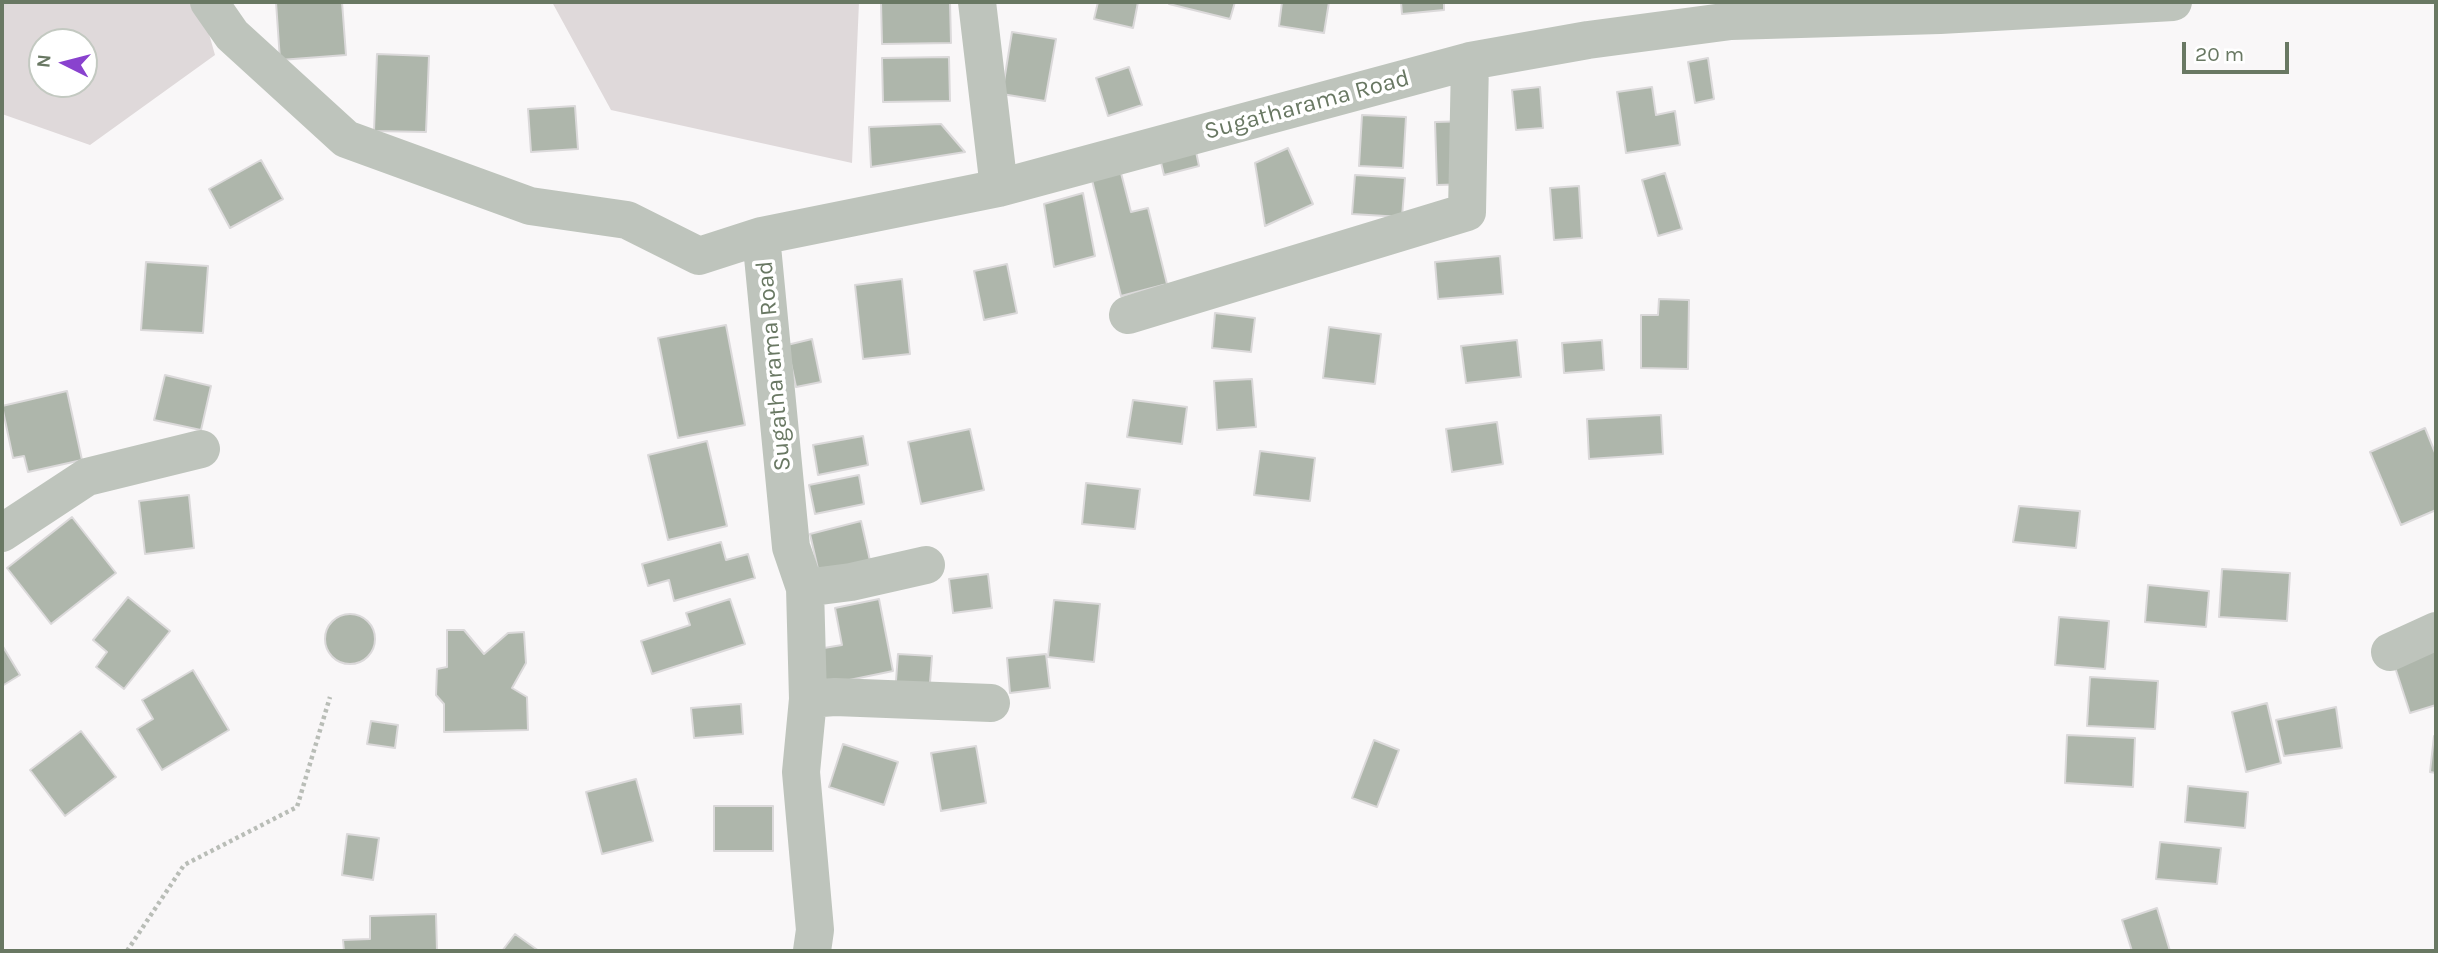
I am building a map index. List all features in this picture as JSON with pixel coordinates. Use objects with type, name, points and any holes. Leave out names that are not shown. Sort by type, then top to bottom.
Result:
[{"type":"street","points":[[209,2],[232,35],[345,139],[530,206],[627,220],[699,256],[761,236]]},
{"type":"street","points":[[977,2],[999,188]]},
{"type":"street","name":"Sugatharama Road","points":[[812,951],[815,930],[801,772],[808,699],[805,588],[791,547],[761,236],[999,188],[1470,61],[1588,40],[1731,21],[1940,15],[2173,2]]},
{"type":"street","points":[[1128,315],[1467,212],[1470,61]]},
{"type":"street","points":[[2,533],[87,477],[201,449]]},
{"type":"street","points":[[805,588],[851,582],[926,565]]},
{"type":"street","points":[[2390,652],[2436,631]]},
{"type":"street","points":[[808,699],[835,697],[991,703]]},
{"type":"path","points":[[127,951],[184,865],[297,807],[330,697]]},
{"type":"shaded area","points":[[2,2],[200,2],[215,55],[90,145],[2,114]]},
{"type":"shaded area","points":[[552,2],[859,2],[852,163],[611,110]]},
{"type":"building","points":[[276,2],[342,2],[346,55],[280,60]]},
{"type":"building","points":[[881,2],[950,2],[951,43],[882,44]]},
{"type":"building","points":[[1098,2],[1138,2],[1133,28],[1094,19]]},
{"type":"building","points":[[1235,2],[1230,19],[1169,4]]},
{"type":"building","points":[[1282,2],[1329,2],[1324,33],[1279,26]]},
{"type":"building","points":[[1401,2],[1444,2],[1444,10],[1402,14]]},
{"type":"building","points":[[1012,32],[1056,39],[1045,101],[1002,94]]},
{"type":"building","points":[[377,54],[429,56],[426,132],[374,131]]},
{"type":"building","points":[[949,57],[950,101],[883,102],[882,58]]},
{"type":"building","points":[[1708,58],[1714,99],[1695,103],[1688,62]]},
{"type":"building","points":[[1129,67],[1142,105],[1108,116],[1096,78]]},
{"type":"building","points":[[1540,87],[1543,128],[1516,130],[1512,90]]},
{"type":"building","points":[[1652,87],[1656,115],[1675,111],[1680,145],[1626,153],[1617,92]]},
{"type":"building","points":[[575,106],[578,149],[531,152],[528,109]]},
{"type":"building","points":[[1362,115],[1406,117],[1403,168],[1359,166]]},
{"type":"building","points":[[1471,121],[1474,184],[1437,185],[1435,122]]},
{"type":"building","points":[[941,124],[965,152],[871,167],[869,127]]},
{"type":"building","points":[[1194,142],[1199,166],[1164,175],[1158,150]]},
{"type":"building","points":[[1288,148],[1313,204],[1265,226],[1255,163]]},
{"type":"building","points":[[261,160],[283,199],[230,228],[209,189]]},
{"type":"building","points":[[1121,173],[1131,212],[1148,208],[1167,284],[1121,296],[1092,180]]},
{"type":"building","points":[[1665,173],[1682,229],[1658,236],[1642,180]]},
{"type":"building","points":[[1355,175],[1405,178],[1402,217],[1352,214]]},
{"type":"building","points":[[1579,186],[1582,238],[1554,240],[1550,188]]},
{"type":"building","points":[[1083,193],[1095,256],[1054,267],[1044,204]]},
{"type":"building","points":[[1500,256],[1503,294],[1438,299],[1435,262]]},
{"type":"building","points":[[146,262],[208,266],[203,333],[141,330]]},
{"type":"building","points":[[1007,264],[1017,313],[984,320],[974,271]]},
{"type":"building","points":[[902,279],[910,354],[863,359],[855,285]]},
{"type":"building","points":[[1659,299],[1689,300],[1688,369],[1641,368],[1641,315],[1658,315]]},
{"type":"building","points":[[1215,313],[1255,318],[1251,352],[1212,348]]},
{"type":"building","points":[[726,325],[745,425],[678,438],[658,338]]},
{"type":"building","points":[[1329,327],[1381,334],[1375,384],[1323,378]]},
{"type":"building","points":[[812,339],[821,382],[796,387],[787,345]]},
{"type":"building","points":[[1517,340],[1521,377],[1466,383],[1461,346]]},
{"type":"building","points":[[1602,340],[1604,370],[1564,373],[1562,343]]},
{"type":"building","points":[[165,375],[211,386],[201,430],[154,420]]},
{"type":"building","points":[[1252,379],[1256,427],[1217,430],[1214,381]]},
{"type":"building","points":[[67,391],[82,460],[28,472],[24,456],[13,458],[2,406]]},
{"type":"building","points":[[1133,400],[1187,407],[1182,444],[1127,437]]},
{"type":"building","points":[[1661,415],[1663,454],[1589,459],[1587,419]]},
{"type":"building","points":[[1497,422],[1503,464],[1452,472],[1446,429]]},
{"type":"building","points":[[2425,428],[2436,455],[2436,510],[2401,525],[2370,452]]},
{"type":"building","points":[[970,429],[984,490],[921,504],[908,442]]},
{"type":"building","points":[[863,436],[868,465],[818,475],[813,445]]},
{"type":"building","points":[[707,441],[727,526],[668,540],[648,455]]},
{"type":"building","points":[[1260,451],[1315,458],[1310,501],[1254,495]]},
{"type":"building","points":[[859,475],[864,504],[815,514],[809,485]]},
{"type":"building","points":[[1086,483],[1140,489],[1135,529],[1082,524]]},
{"type":"building","points":[[189,495],[194,548],[145,554],[139,501]]},
{"type":"building","points":[[2019,506],[2080,511],[2076,548],[2013,542]]},
{"type":"building","points":[[72,517],[116,573],[51,624],[7,568]]},
{"type":"building","points":[[861,521],[871,565],[820,578],[810,534]]},
{"type":"building","points":[[721,542],[726,560],[748,554],[755,578],[674,601],[669,580],[648,586],[642,564]]},
{"type":"building","points":[[2222,569],[2290,573],[2287,621],[2219,617]]},
{"type":"building","points":[[988,574],[992,608],[953,613],[949,579]]},
{"type":"building","points":[[2148,585],[2209,591],[2206,627],[2145,622]]},
{"type":"building","points":[[128,597],[170,631],[124,689],[96,667],[107,652],[93,640]]},
{"type":"building","points":[[730,599],[745,644],[652,674],[641,641],[690,625],[686,613]]},
{"type":"building","points":[[879,599],[893,671],[825,685],[818,649],[842,645],[835,608]]},
{"type":"building","points":[[1054,600],[1100,604],[1094,662],[1048,657]]},
{"type":"building","points":[[350,614],[368,621],[375,639],[368,657],[350,664],[332,657],[325,639],[332,621]]},
{"type":"building","points":[[2059,617],[2109,621],[2105,669],[2055,665]]},
{"type":"building","points":[[447,630],[464,630],[484,654],[508,633],[524,632],[526,663],[512,688],[527,697],[528,730],[444,732],[444,704],[436,695],[437,669],[447,667]]},
{"type":"building","points":[[2436,637],[2436,705],[2410,713],[2390,652]]},
{"type":"building","points":[[2,645],[20,675],[2,686]]},
{"type":"building","points":[[898,654],[932,656],[929,696],[895,694]]},
{"type":"building","points":[[1046,654],[1050,688],[1010,693],[1007,658]]},
{"type":"building","points":[[193,670],[229,730],[162,770],[137,729],[153,719],[142,700]]},
{"type":"building","points":[[2090,677],[2158,681],[2155,729],[2087,726]]},
{"type":"building","points":[[2267,703],[2281,763],[2246,772],[2232,712]]},
{"type":"building","points":[[741,704],[743,734],[694,738],[691,708]]},
{"type":"building","points":[[2336,707],[2342,748],[2284,756],[2276,720]]},
{"type":"building","points":[[371,721],[398,725],[395,748],[367,744]]},
{"type":"building","points":[[81,731],[116,777],[65,816],[30,770]]},
{"type":"building","points":[[2067,735],[2135,738],[2133,787],[2065,783]]},
{"type":"building","points":[[2434,736],[2436,737],[2436,773],[2430,772]]},
{"type":"building","points":[[1374,740],[1399,750],[1377,807],[1352,798]]},
{"type":"building","points":[[843,744],[898,762],[884,805],[829,787]]},
{"type":"building","points":[[976,746],[986,803],[941,811],[931,753]]},
{"type":"building","points":[[636,779],[653,841],[602,854],[586,792]]},
{"type":"building","points":[[2188,786],[2248,792],[2245,828],[2185,822]]},
{"type":"building","points":[[714,806],[773,806],[773,851],[714,851]]},
{"type":"building","points":[[347,834],[379,838],[373,880],[342,875]]},
{"type":"building","points":[[2160,842],[2221,848],[2217,884],[2156,879]]},
{"type":"building","points":[[2157,908],[2170,951],[2132,951],[2122,920]]},
{"type":"building","points":[[436,914],[437,951],[344,951],[343,940],[370,939],[370,916]]},
{"type":"building","points":[[515,934],[539,951],[502,951]]}]
